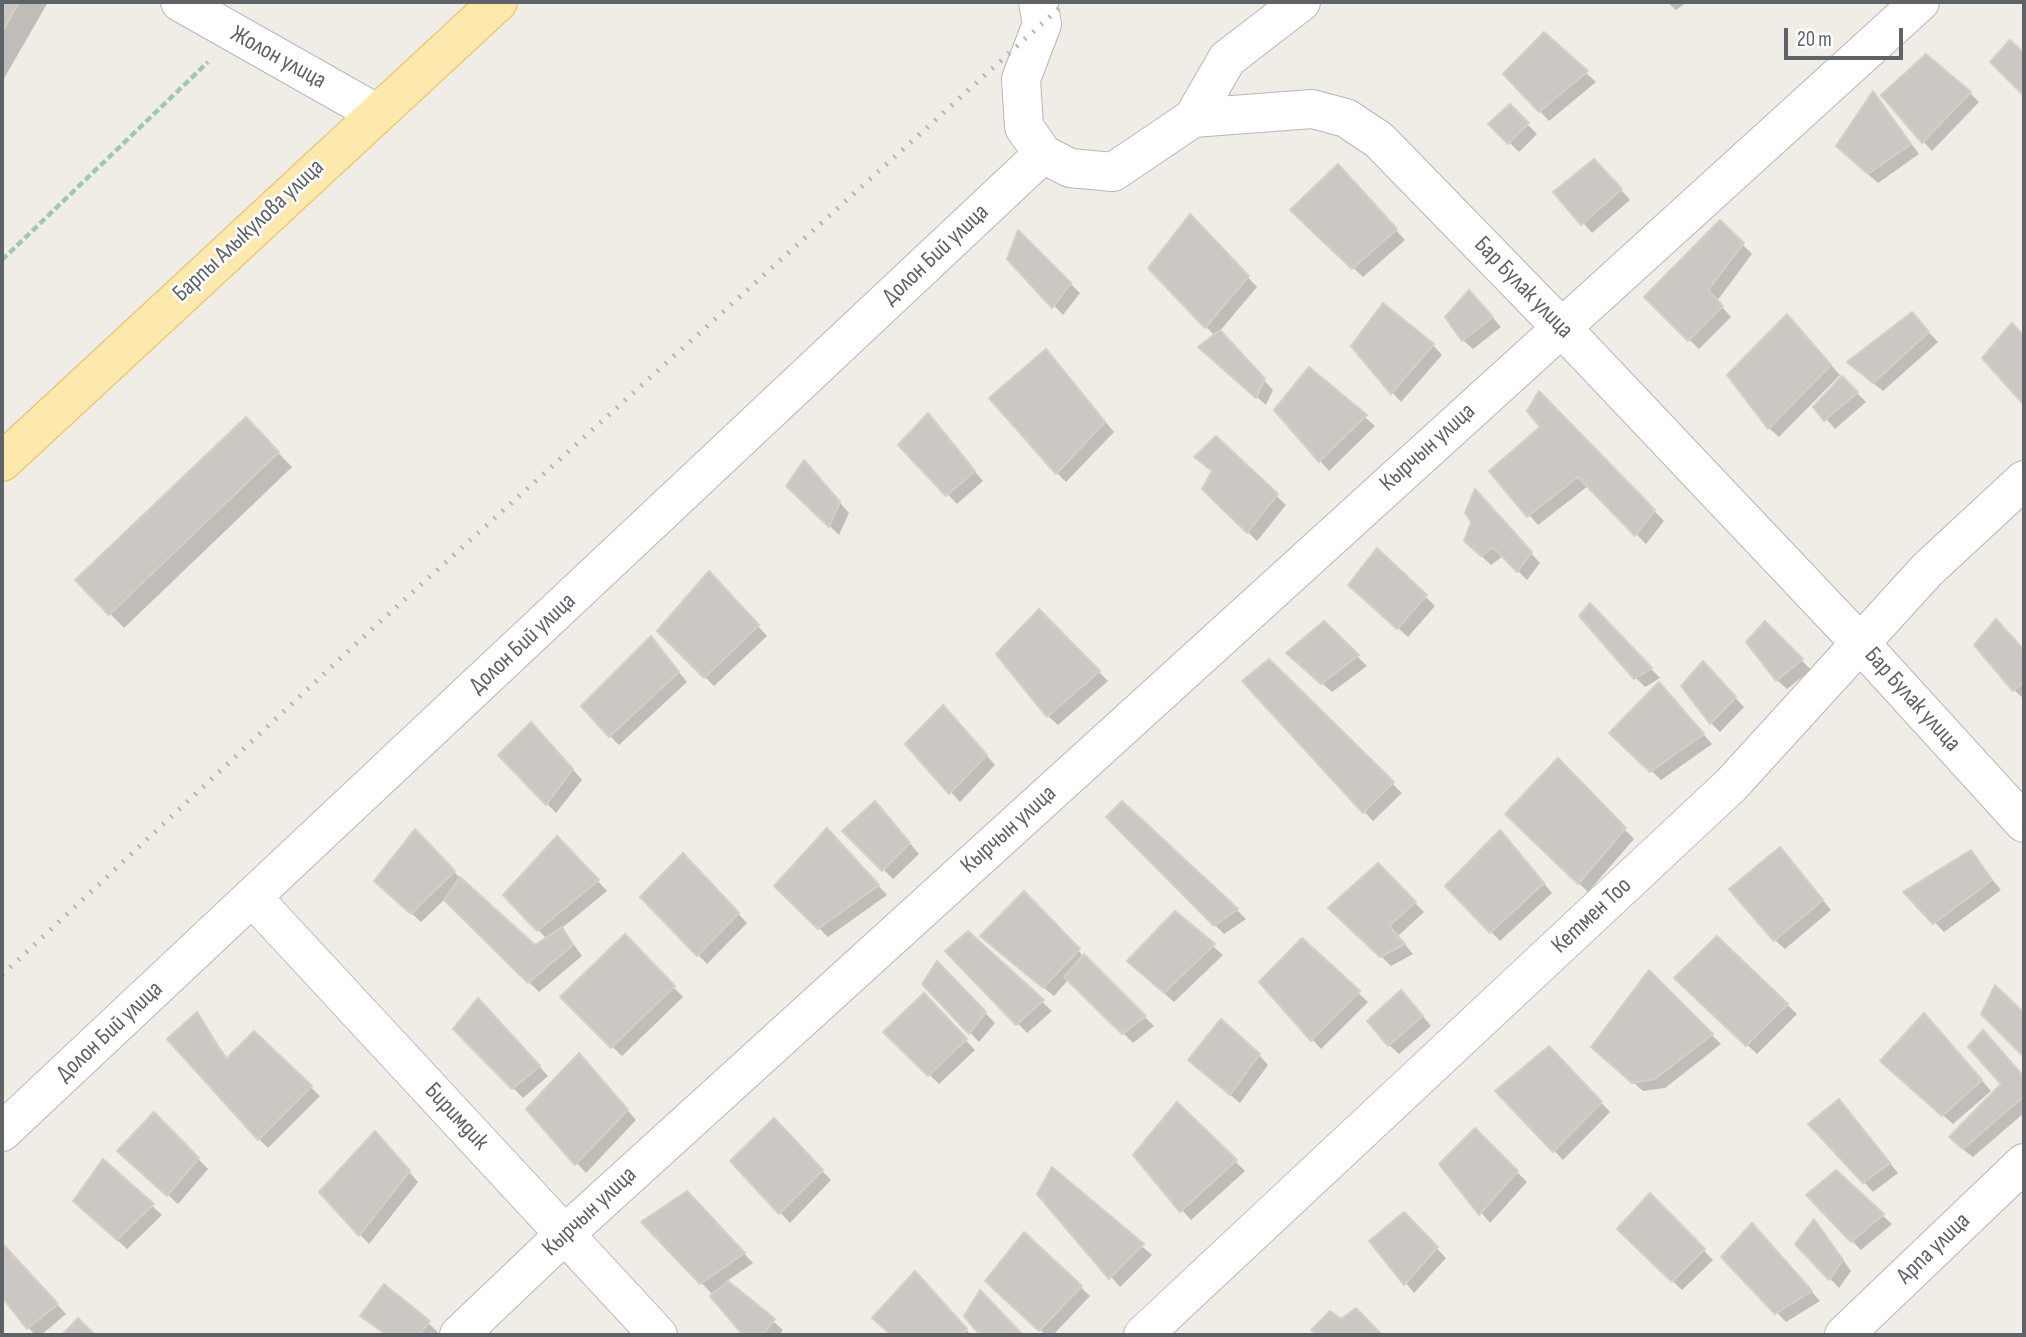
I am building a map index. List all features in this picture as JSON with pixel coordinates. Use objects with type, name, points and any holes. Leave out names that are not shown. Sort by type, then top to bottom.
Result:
[{"type":"main road","name":"Барпы Алыкулова улица","points":[[2,462],[498,2]]},
{"type":"street","name":"Жолон улица","points":[[180,2],[376,113]]},
{"type":"street","points":[[1038,2],[1042,24],[1021,79],[1024,127],[1043,154]]},
{"type":"street","points":[[1193,118],[1227,59],[1301,2]]},
{"type":"street","name":"Кырчын улица","points":[[459,1335],[565,1234],[1920,2]]},
{"type":"street","name":"Бар Булак улица","points":[[1043,154],[1070,168],[1113,172],[1193,118],[1312,109],[1346,118],[1379,140],[1561,327],[1860,643],[2024,823]]},
{"type":"street","name":"Долон Бий улица","points":[[2,1132],[1043,154]]},
{"type":"street","name":"Кетмен Тоо","points":[[1143,1335],[1731,785],[1927,570],[2024,480]]},
{"type":"street","name":"Биримдик","points":[[253,898],[658,1335]]},
{"type":"street","name":"Арпа улица","points":[[1844,1335],[2024,1163]]},
{"type":"path","points":[[2,260],[236,35]]},
{"type":"building","points":[[2,2],[19,2],[2,32]]},
{"type":"building","points":[[1544,32],[1588,71],[1539,112],[1503,74]]},
{"type":"building","points":[[2010,40],[2024,53],[2024,96],[1990,62]]},
{"type":"building","points":[[1926,54],[1971,92],[1922,143],[1881,95]]},
{"type":"building","points":[[1873,91],[1911,144],[1868,174],[1836,146]]},
{"type":"building","points":[[1510,104],[1529,123],[1508,144],[1488,124]]},
{"type":"building","points":[[1594,159],[1622,189],[1581,225],[1553,192]]},
{"type":"building","points":[[1338,164],[1397,229],[1352,269],[1290,210]]},
{"type":"building","points":[[1190,214],[1249,276],[1205,328],[1148,268]]},
{"type":"building","points":[[1720,220],[1744,243],[1708,290],[1723,306],[1688,341],[1644,297]]},
{"type":"building","points":[[1018,230],[1071,283],[1052,308],[1007,259]]},
{"type":"building","points":[[1469,290],[1493,317],[1462,341],[1445,317]]},
{"type":"building","points":[[1383,303],[1434,344],[1391,394],[1351,346]]},
{"type":"building","points":[[1912,312],[1929,332],[1873,383],[1847,362]]},
{"type":"building","points":[[1787,314],[1831,365],[1768,429],[1727,375]]},
{"type":"building","points":[[2012,323],[2024,336],[2024,405],[1982,358]]},
{"type":"building","points":[[1220,330],[1265,379],[1256,398],[1198,347]]},
{"type":"building","points":[[1046,349],[1105,422],[1056,474],[989,398]]},
{"type":"building","points":[[1309,367],[1367,415],[1319,462],[1274,410]]},
{"type":"building","points":[[1842,376],[1858,392],[1824,421],[1813,407]]},
{"type":"building","points":[[1539,391],[1655,510],[1635,536],[1578,477],[1527,517],[1489,471],[1540,427],[1527,411]]},
{"type":"building","points":[[928,413],[975,471],[946,496],[898,445]]},
{"type":"building","points":[[246,417],[279,452],[109,615],[75,580]]},
{"type":"building","points":[[1216,436],[1278,494],[1247,533],[1202,489],[1212,471],[1194,457]]},
{"type":"building","points":[[804,460],[840,502],[829,527],[786,486]]},
{"type":"building","points":[[1475,489],[1532,552],[1517,572],[1493,547],[1481,556],[1464,541],[1471,522],[1465,513]]},
{"type":"building","points":[[1377,548],[1427,595],[1397,629],[1348,585]]},
{"type":"building","points":[[709,571],[759,625],[704,678],[657,631]]},
{"type":"building","points":[[1590,603],[1652,668],[1634,679],[1579,616]]},
{"type":"building","points":[[1039,609],[1100,671],[1047,717],[996,654]]},
{"type":"building","points":[[1996,619],[2024,650],[2024,682],[2013,691],[1974,645]]},
{"type":"building","points":[[1324,621],[1359,655],[1321,684],[1286,653]]},
{"type":"building","points":[[1765,621],[1803,659],[1776,681],[1746,642]]},
{"type":"building","points":[[651,636],[679,672],[609,737],[581,706]]},
{"type":"building","points":[[1269,659],[1394,782],[1363,813],[1242,681]]},
{"type":"building","points":[[1703,661],[1736,697],[1710,724],[1681,686]]},
{"type":"building","points":[[1659,682],[1704,734],[1650,772],[1609,733]]},
{"type":"building","points":[[943,705],[987,755],[949,794],[905,744]]},
{"type":"building","points":[[531,722],[573,769],[546,805],[498,755]]},
{"type":"building","points":[[1558,758],[1626,828],[1578,884],[1505,814]]},
{"type":"building","points":[[875,801],[910,843],[882,871],[842,831]]},
{"type":"building","points":[[1122,801],[1238,909],[1214,926],[1106,817]]},
{"type":"building","points":[[827,828],[879,885],[818,929],[774,886]]},
{"type":"building","points":[[415,829],[455,871],[411,914],[374,881]]},
{"type":"building","points":[[1500,830],[1544,883],[1490,933],[1445,886]]},
{"type":"building","points":[[557,836],[599,880],[537,931],[503,895]]},
{"type":"building","points":[[1780,847],[1823,900],[1774,941],[1729,889]]},
{"type":"building","points":[[1971,850],[1992,880],[1933,924],[1903,892]]},
{"type":"building","points":[[683,853],[739,913],[697,956],[640,897]]},
{"type":"building","points":[[1378,863],[1416,902],[1389,926],[1405,944],[1380,957],[1328,908]]},
{"type":"building","points":[[460,877],[535,945],[562,927],[573,945],[528,983],[444,900]]},
{"type":"building","points":[[1024,891],[1080,949],[1043,988],[980,936]]},
{"type":"building","points":[[1175,911],[1215,944],[1164,993],[1127,961]]},
{"type":"building","points":[[968,931],[1044,1000],[1016,1025],[945,951]]},
{"type":"building","points":[[625,934],[675,986],[611,1048],[560,997]]},
{"type":"building","points":[[1717,936],[1788,1004],[1746,1046],[1674,978]]},
{"type":"building","points":[[1302,938],[1360,991],[1311,1041],[1259,982]]},
{"type":"building","points":[[1084,954],[1146,1016],[1122,1034],[1064,977]]},
{"type":"building","points":[[937,961],[986,1012],[969,1034],[922,984]]},
{"type":"building","points":[[1649,970],[1713,1034],[1655,1079],[1632,1083],[1591,1047]]},
{"type":"building","points":[[1995,985],[2024,1013],[2024,1057],[1981,1014]]},
{"type":"building","points":[[1401,990],[1423,1016],[1388,1046],[1367,1021]]},
{"type":"building","points":[[924,993],[967,1039],[928,1076],[883,1032]]},
{"type":"building","points":[[478,998],[540,1066],[512,1089],[453,1029]]},
{"type":"building","points":[[197,1012],[226,1059],[254,1031],[312,1086],[258,1140],[167,1039]]},
{"type":"building","points":[[1924,1013],[1982,1080],[1942,1116],[1880,1061]]},
{"type":"building","points":[[1221,1019],[1260,1054],[1230,1095],[1188,1060]]},
{"type":"building","points":[[1983,1030],[2024,1077],[2024,1096],[1963,1149],[1949,1137],[2001,1084],[1968,1047]]},
{"type":"building","points":[[1549,1046],[1602,1102],[1553,1152],[1495,1091]]},
{"type":"building","points":[[579,1053],[628,1110],[575,1165],[526,1109]]},
{"type":"building","points":[[1839,1099],[1890,1163],[1863,1183],[1808,1124]]},
{"type":"building","points":[[1177,1102],[1237,1160],[1180,1212],[1133,1155]]},
{"type":"building","points":[[154,1112],[199,1158],[167,1196],[117,1151]]},
{"type":"building","points":[[774,1118],[823,1170],[779,1214],[730,1161]]},
{"type":"building","points":[[1475,1128],[1518,1171],[1479,1215],[1439,1164]]},
{"type":"building","points":[[375,1131],[410,1171],[359,1236],[319,1192]]},
{"type":"building","points":[[103,1159],[154,1204],[117,1240],[73,1201]]},
{"type":"building","points":[[1052,1167],[1144,1244],[1109,1279],[1037,1194]]},
{"type":"building","points":[[1836,1170],[1884,1214],[1851,1242],[1806,1195]]},
{"type":"building","points":[[687,1191],[745,1253],[700,1284],[641,1222]]},
{"type":"building","points":[[1650,1193],[1705,1249],[1672,1282],[1617,1229]]},
{"type":"building","points":[[1404,1212],[1438,1247],[1404,1285],[1369,1241]]},
{"type":"building","points":[[1814,1219],[1843,1260],[1829,1280],[1795,1244]]},
{"type":"building","points":[[1752,1223],[1812,1291],[1775,1314],[1721,1257]]},
{"type":"building","points":[[1024,1232],[1082,1286],[1039,1331],[985,1281]]},
{"type":"building","points":[[2,1243],[58,1304],[27,1329],[2,1297]]},
{"type":"building","points":[[915,1271],[967,1329],[960,1335],[891,1335],[872,1318]]},
{"type":"building","points":[[728,1281],[775,1319],[763,1335],[743,1335],[710,1296]]},
{"type":"building","points":[[384,1284],[430,1321],[419,1335],[387,1335],[360,1316]]},
{"type":"building","points":[[980,1290],[1023,1335],[980,1335],[964,1316]]},
{"type":"building","points":[[1356,1308],[1382,1335],[1318,1335],[1311,1330],[1330,1311],[1341,1319]]},
{"type":"building","points":[[78,1318],[95,1335],[62,1335]]},
{"type":"railway","points":[[2,975],[373,628],[1066,2]]}]
